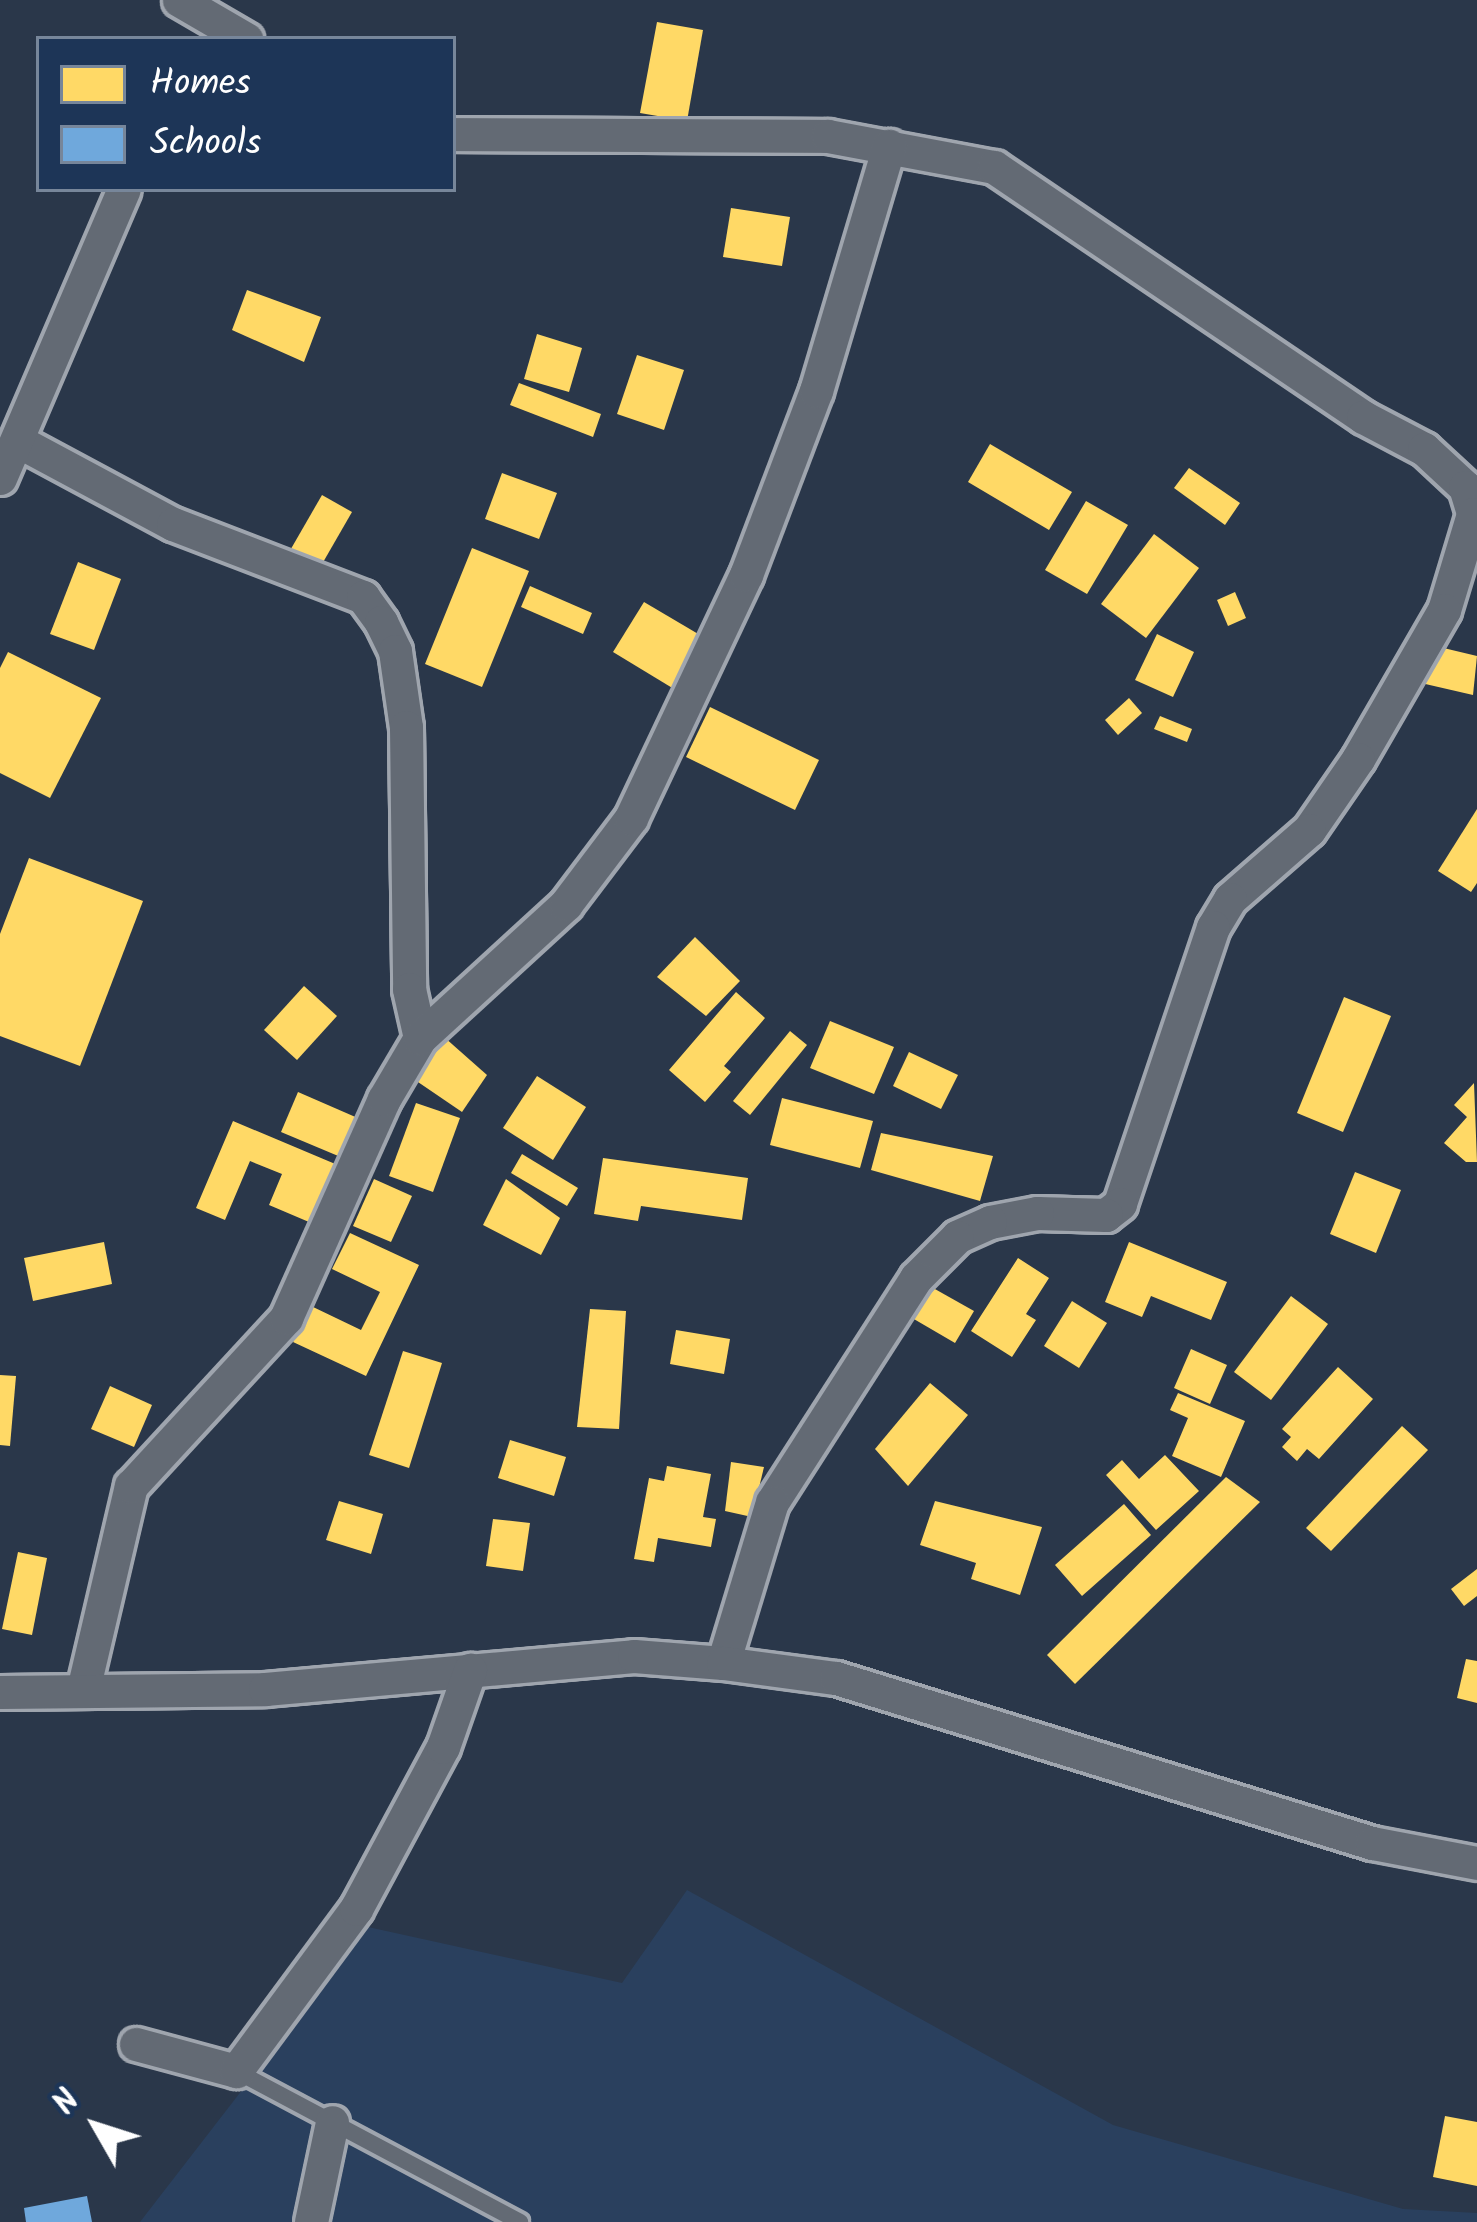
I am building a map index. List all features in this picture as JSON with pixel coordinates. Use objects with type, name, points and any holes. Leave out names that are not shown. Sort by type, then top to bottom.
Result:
[{"type":"street","points":[[179,0],[227,26]]},
{"type":"street","points":[[456,134],[828,136],[994,167],[1363,417],[1424,449],[1465,487],[1474,514],[1444,610],[1358,759],[1309,830],[1230,899],[1213,927],[1120,1204],[1106,1215],[1037,1213],[990,1222],[957,1237],[916,1278],[772,1502],[723,1663]]},
{"type":"street","points":[[83,1690],[130,1486],[286,1318],[384,1099],[420,1038],[566,904],[631,818],[746,574],[816,391],[889,146]]},
{"type":"street","points":[[0,478],[123,192]]},
{"type":"street","points":[[18,441],[172,524],[362,597],[381,622],[395,650],[406,727],[409,989],[420,1038]]},
{"type":"street","points":[[0,1692],[265,1689],[634,1656],[723,1663],[836,1678],[1372,1843],[1477,1863]]},
{"type":"street","points":[[136,2044],[236,2071],[366,1892],[443,1747],[470,1670]]},
{"type":"street","points":[[311,2222],[332,2122]]},
{"type":"lane","points":[[236,2071],[520,2222]]},
{"type":"shaded area","points":[[687,1890],[1113,2125],[1403,2209],[1477,2213],[1477,2222],[140,2222],[368,1927],[622,1983]]},
{"type":"building: Homes","points":[[657,22],[703,30],[687,121],[640,113]]},
{"type":"building: Homes","points":[[731,208],[790,217],[782,266],[723,257]]},
{"type":"building: Homes","points":[[247,290],[321,317],[304,362],[232,330]]},
{"type":"building: Homes","points":[[537,334],[582,348],[569,392],[524,379]]},
{"type":"building: Homes","points":[[637,355],[684,370],[664,430],[617,414]]},
{"type":"building: Homes","points":[[519,383],[601,414],[593,437],[510,405]]},
{"type":"building: Homes","points":[[990,444],[1072,492],[1049,530],[968,482]]},
{"type":"building: Homes","points":[[1189,468],[1240,503],[1225,525],[1174,488]]},
{"type":"building: Homes","points":[[502,473],[557,493],[539,539],[485,519]]},
{"type":"building: Homes","points":[[322,495],[352,512],[318,571],[288,554]]},
{"type":"building: Homes","points":[[1086,501],[1128,525],[1087,594],[1045,570]]},
{"type":"building: Homes","points":[[1154,534],[1199,568],[1146,638],[1101,604]]},
{"type":"building: Homes","points":[[472,548],[529,571],[482,687],[425,664]]},
{"type":"building: Homes","points":[[78,562],[121,579],[94,650],[50,634]]},
{"type":"building: Homes","points":[[530,586],[592,613],[583,634],[521,607]]},
{"type":"building: Homes","points":[[1235,592],[1246,618],[1228,626],[1217,600]]},
{"type":"building: Homes","points":[[644,602],[705,638],[674,689],[613,652]]},
{"type":"building: Homes","points":[[1157,634],[1194,652],[1173,697],[1135,680]]},
{"type":"building: Homes","points":[[1431,645],[1477,656],[1473,695],[1421,683]]},
{"type":"building: Homes","points":[[8,652],[101,698],[50,798],[0,773],[0,668]]},
{"type":"building: Homes","points":[[1129,698],[1142,713],[1118,735],[1105,720]]},
{"type":"building: Homes","points":[[710,707],[819,760],[795,810],[686,757]]},
{"type":"building: Homes","points":[[1160,716],[1192,729],[1187,742],[1154,729]]},
{"type":"building: Homes","points":[[1477,809],[1477,883],[1471,892],[1438,871]]},
{"type":"building: Homes","points":[[29,858],[143,901],[80,1066],[0,1036],[0,934]]},
{"type":"building: Homes","points":[[695,937],[740,981],[706,1016],[657,977]]},
{"type":"building: Homes","points":[[304,986],[337,1016],[297,1060],[264,1030]]},
{"type":"building: Homes","points":[[736,992],[765,1018],[724,1066],[731,1072],[705,1102],[669,1070]]},
{"type":"building: Homes","points":[[1344,997],[1391,1016],[1343,1132],[1297,1113]]},
{"type":"building: Homes","points":[[830,1021],[894,1047],[874,1094],[810,1068]]},
{"type":"building: Homes","points":[[790,1031],[807,1045],[750,1115],[733,1101]]},
{"type":"building: Homes","points":[[444,1037],[487,1075],[462,1112],[415,1080]]},
{"type":"building: Homes","points":[[909,1052],[958,1075],[941,1109],[893,1086]]},
{"type":"building: Homes","points":[[537,1076],[586,1107],[553,1160],[503,1128]]},
{"type":"building: Homes","points":[[1474,1083],[1477,1162],[1466,1162],[1444,1143],[1467,1117],[1454,1105]]},
{"type":"building: Homes","points":[[298,1092],[360,1119],[343,1158],[281,1132]]},
{"type":"building: Homes","points":[[782,1098],[873,1121],[860,1168],[770,1145]]},
{"type":"building: Homes","points":[[416,1103],[460,1118],[433,1192],[389,1176]]},
{"type":"building: Homes","points":[[233,1121],[340,1166],[316,1225],[269,1205],[282,1174],[250,1161],[225,1220],[196,1208]]},
{"type":"building: Homes","points":[[881,1133],[993,1156],[980,1201],[871,1170]]},
{"type":"building: Homes","points":[[522,1154],[578,1188],[567,1206],[511,1173]]},
{"type":"building: Homes","points":[[603,1158],[748,1178],[742,1220],[641,1206],[638,1221],[594,1214]]},
{"type":"building: Homes","points":[[1355,1172],[1401,1190],[1376,1253],[1330,1234]]},
{"type":"building: Homes","points":[[374,1179],[412,1196],[391,1242],[353,1226]]},
{"type":"building: Homes","points":[[506,1179],[560,1218],[541,1255],[483,1225]]},
{"type":"building: Homes","points":[[350,1233],[419,1265],[366,1376],[293,1342],[311,1306],[361,1330],[380,1292],[332,1269]]},
{"type":"building: Homes","points":[[104,1242],[112,1284],[33,1301],[24,1258]]},
{"type":"building: Homes","points":[[1129,1242],[1227,1282],[1211,1320],[1151,1296],[1142,1317],[1105,1302]]},
{"type":"building: Homes","points":[[1018,1258],[1049,1278],[1026,1314],[1036,1320],[1012,1357],[971,1331]]},
{"type":"building: Homes","points":[[926,1284],[974,1311],[955,1343],[907,1315]]},
{"type":"building: Homes","points":[[1291,1296],[1328,1324],[1271,1400],[1234,1372]]},
{"type":"building: Homes","points":[[1072,1301],[1107,1323],[1079,1368],[1044,1346]]},
{"type":"building: Homes","points":[[590,1309],[626,1311],[619,1429],[577,1427]]},
{"type":"building: Homes","points":[[676,1330],[730,1339],[724,1374],[670,1364]]},
{"type":"building: Homes","points":[[1191,1349],[1227,1365],[1210,1404],[1174,1388]]},
{"type":"building: Homes","points":[[403,1351],[442,1363],[409,1468],[369,1455]]},
{"type":"building: Homes","points":[[1338,1367],[1373,1399],[1319,1459],[1307,1449],[1297,1461],[1282,1447],[1291,1437],[1282,1429]]},
{"type":"building: Homes","points":[[0,1375],[16,1376],[10,1446],[0,1445]]},
{"type":"building: Homes","points":[[930,1383],[968,1415],[908,1486],[875,1449]]},
{"type":"building: Homes","points":[[110,1386],[152,1405],[134,1447],[91,1429]]},
{"type":"building: Homes","points":[[1178,1393],[1245,1421],[1221,1477],[1172,1456],[1188,1418],[1170,1410]]},
{"type":"building: Homes","points":[[1402,1426],[1428,1450],[1331,1551],[1306,1528]]},
{"type":"building: Homes","points":[[510,1440],[566,1457],[554,1496],[498,1478]]},
{"type":"building: Homes","points":[[1165,1455],[1199,1491],[1156,1530],[1106,1475],[1122,1460],[1139,1479]]},
{"type":"building: Homes","points":[[731,1462],[764,1467],[752,1517],[725,1511]]},
{"type":"building: Homes","points":[[667,1466],[711,1474],[703,1517],[716,1519],[711,1547],[658,1538],[654,1562],[634,1559],[649,1478],[664,1481]]},
{"type":"building: Homes","points":[[1226,1477],[1260,1502],[1075,1684],[1047,1655]]},
{"type":"building: Homes","points":[[339,1501],[383,1514],[371,1554],[326,1540]]},
{"type":"building: Homes","points":[[935,1501],[1042,1527],[1020,1595],[971,1579],[976,1563],[920,1545]]},
{"type":"building: Homes","points":[[1124,1504],[1151,1535],[1082,1596],[1055,1565]]},
{"type":"building: Homes","points":[[493,1519],[530,1523],[523,1571],[486,1566]]},
{"type":"building: Homes","points":[[18,1552],[47,1558],[32,1635],[2,1629]]},
{"type":"building: Homes","points":[[1477,1569],[1477,1596],[1464,1606],[1451,1589]]},
{"type":"building: Homes","points":[[1466,1659],[1477,1661],[1477,1703],[1457,1698]]},
{"type":"building: Homes","points":[[1445,2116],[1477,2122],[1477,2186],[1433,2177]]},
{"type":"building: Schools","points":[[87,2196],[92,2222],[26,2222],[24,2208]]}]
